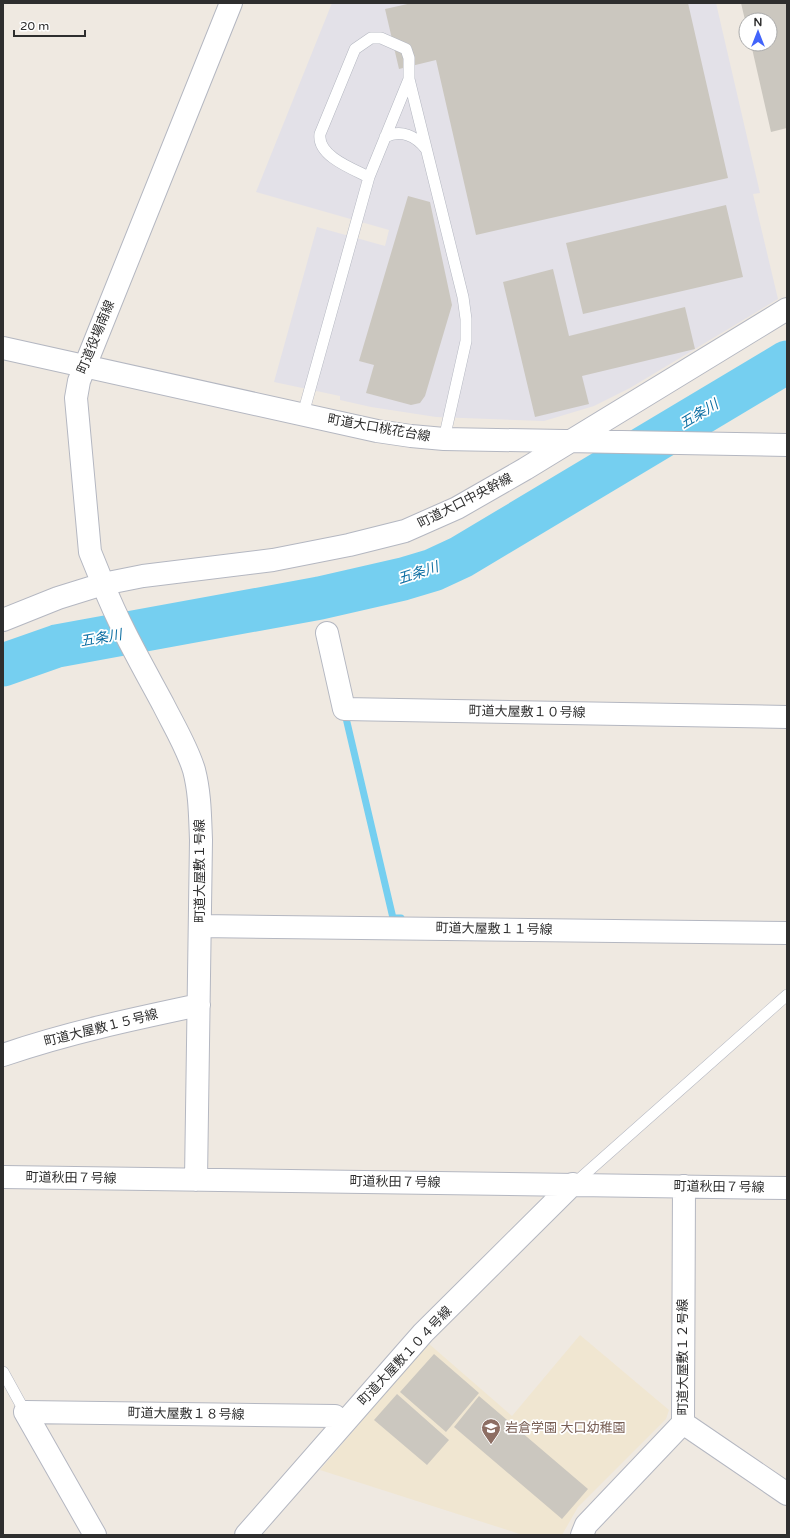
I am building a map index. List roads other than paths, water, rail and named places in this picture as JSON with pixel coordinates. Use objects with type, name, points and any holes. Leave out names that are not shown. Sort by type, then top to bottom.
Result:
[{"type":"street","name":"町道役場南線","points":[[103,584],[90,552],[76,398],[79,381],[231,3]]},
{"type":"street","name":"町道大口中央幹線","points":[[103,584],[143,576],[273,560],[349,545],[405,531],[457,508],[525,469],[787,309]]},
{"type":"street","name":"町道大口桃花台線","points":[[3,348],[377,431],[411,436],[444,439],[571,440],[787,445]]},
{"type":"street","points":[[3,620],[58,598],[103,584]]},
{"type":"street","name":"町道大屋敷１号線","points":[[103,584],[189,755],[198,786],[201,840],[200,1005],[196,1180]]},
{"type":"street","name":"町道大屋敷１０号線","points":[[327,633],[344,708],[787,718]]},
{"type":"street","name":"町道大屋敷１１号線","points":[[200,926],[787,933]]},
{"type":"street","name":"町道大屋敷１５号線","points":[[3,1055],[41,1042],[200,1005]]},
{"type":"street","name":"町道秋田７号線","points":[[3,1177],[787,1188]]},
{"type":"street","name":"町道大屋敷１０４号線","points":[[246,1535],[423,1333],[573,1184]]},
{"type":"street","name":"町道大屋敷１２号線","points":[[582,1535],[586,1525],[683,1423],[684,1186]]},
{"type":"street","points":[[25,1412],[95,1535]]},
{"type":"street","name":"町道大屋敷１８号線","points":[[25,1412],[335,1416],[343,1424]]},
{"type":"street","points":[[683,1423],[787,1494]]},
{"type":"lane","points":[[369,177],[338,162],[322,146],[319,139],[355,49],[371,38],[381,38],[406,48],[409,58],[409,79],[463,297],[466,319],[466,341],[444,439]]},
{"type":"lane","points":[[303,414],[369,177],[409,79]]},
{"type":"lane","points":[[385,137],[392,134],[405,134],[421,143],[427,150]]},
{"type":"lane","points":[[573,1184],[787,995]]},
{"type":"lane","points":[[3,1372],[25,1412]]},
{"type":"waterway","name":"五条川","points":[[3,665],[57,646],[320,598],[403,579],[433,570],[461,557],[787,362]]},
{"type":"waterway","points":[[346,718],[393,918],[401,918]]},
{"type":"place","name":"岩倉学園 大口幼稚園","points":[[491,1445]]}]
